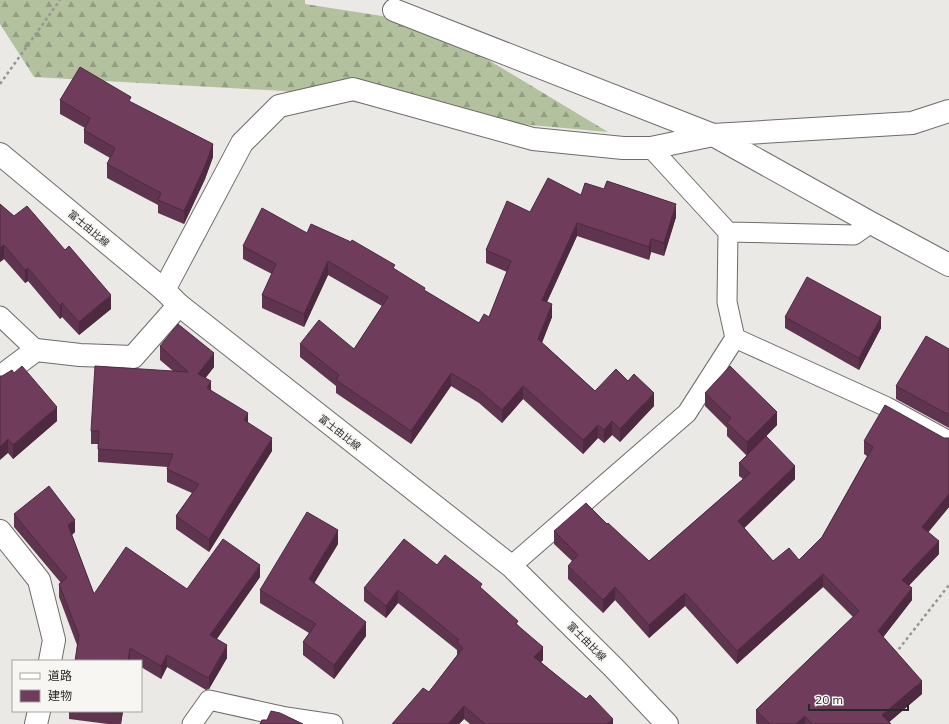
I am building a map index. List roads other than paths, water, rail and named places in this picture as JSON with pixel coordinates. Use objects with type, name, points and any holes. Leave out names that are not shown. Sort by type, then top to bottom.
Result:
[{"type":"street","points":[[394,10],[713,135],[949,265]]},
{"type":"street","points":[[0,377],[36,350],[80,355],[133,357],[171,298],[242,143],[279,106],[353,89],[533,139],[623,148],[651,148],[713,135],[912,123],[949,111]]},
{"type":"street","name":"富士由比線","points":[[0,154],[171,298],[511,566],[614,668],[667,724]]},
{"type":"street","points":[[0,531],[39,580],[54,640],[50,660]]},
{"type":"street","points":[[36,724],[39,712]]},
{"type":"lane","points":[[511,566],[687,413],[735,338],[727,302],[728,232],[651,148]]},
{"type":"lane","points":[[728,232],[854,235],[871,223]]},
{"type":"lane","points":[[0,316],[36,350]]},
{"type":"lane","points":[[735,338],[887,407],[949,442]]},
{"type":"lane","points":[[192,724],[209,700],[286,717],[333,724]]}]
